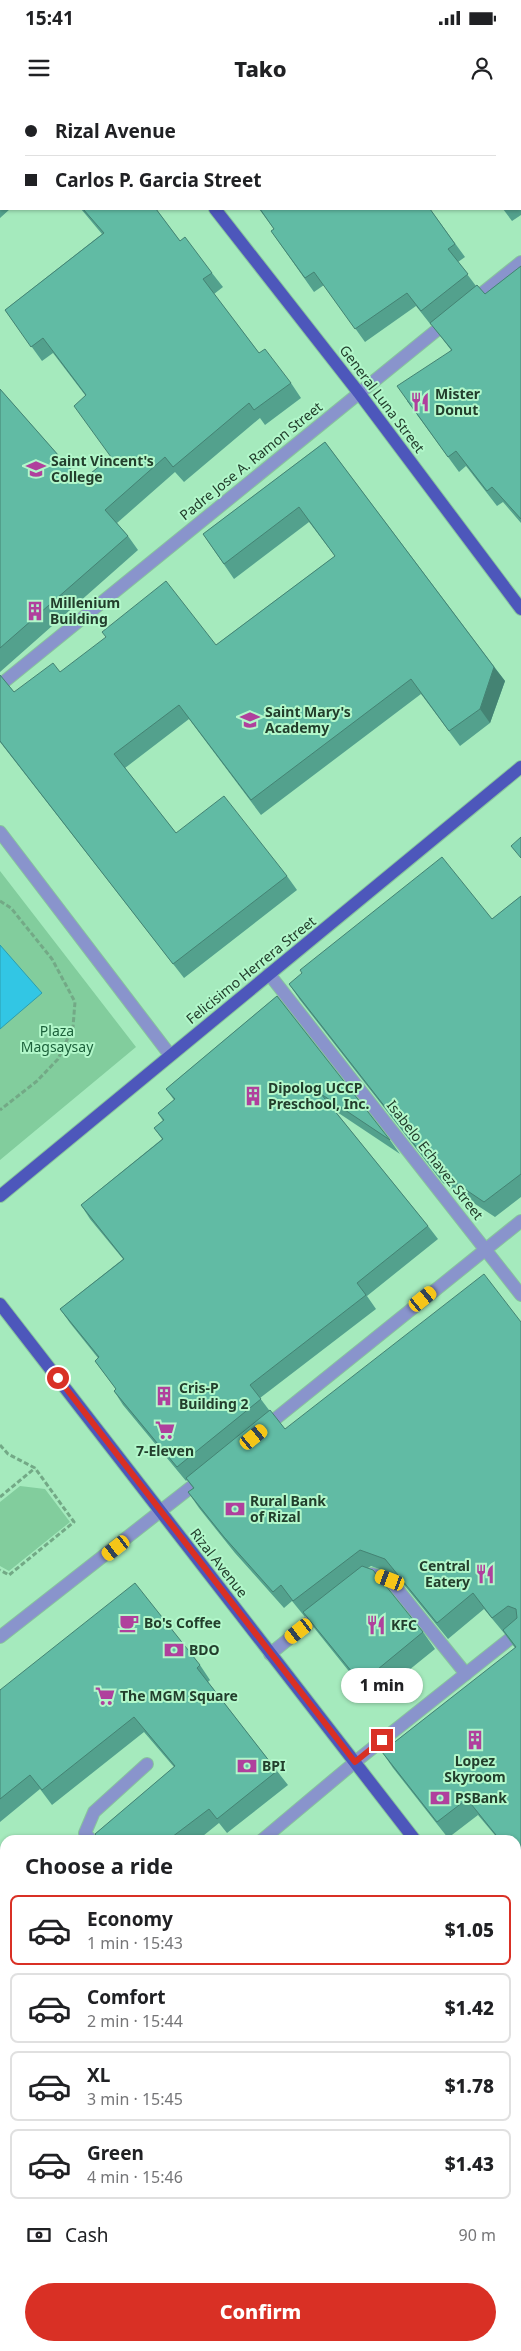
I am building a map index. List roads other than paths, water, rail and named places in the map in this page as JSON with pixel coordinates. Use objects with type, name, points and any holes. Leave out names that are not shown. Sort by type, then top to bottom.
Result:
[{"type":"main road","name":"General Luna Street","points":[[216,210],[359,393],[521,609]]},
{"type":"main road","name":"Felicisimo Herrera Street","points":[[0,1196],[521,767]]},
{"type":"main road","name":"Rizal Avenue","points":[[0,1304],[411,1835]]},
{"type":"street","name":"Padre Jose A. Ramon Street","points":[[0,685],[521,262]]},
{"type":"street","points":[[0,832],[170,1055]]},
{"type":"street","name":"Isabelo Echavez Street","points":[[270,974],[521,1295]]},
{"type":"street","points":[[254,1437],[521,1221]]},
{"type":"street","points":[[0,1637],[215,1468]]},
{"type":"street","points":[[356,1586],[372,1574],[390,1580],[466,1674]]},
{"type":"street","points":[[270,1654],[333,1604]]},
{"type":"street","points":[[268,1835],[355,1762],[521,1630]]},
{"type":"street","points":[[87,1835],[85,1833],[94,1812],[147,1764]]},
{"type":"water","points":[[0,945],[42,993],[0,1029]]},
{"type":"place","name":"Mister Donut","points":[[420,402]]},
{"type":"place","name":"Saint Vincent's College","points":[[36,469]]},
{"type":"place","name":"Millenium Building","points":[[35,611]]},
{"type":"place","name":"Saint Mary's Academy","points":[[250,720]]},
{"type":"place","name":"Dipolog UCCP Preschool, Inc.","points":[[253,1096]]},
{"type":"place","name":"Cris-P Building 2","points":[[164,1396]]},
{"type":"place","name":"7-Eleven","points":[[165,1430]]},
{"type":"place","name":"Rural Bank of Rizal","points":[[235,1509]]},
{"type":"place","name":"Central Eatery","points":[[485,1574]]},
{"type":"place","name":"Bo's Coffee","points":[[129,1623]]},
{"type":"place","name":"KFC","points":[[376,1625]]},
{"type":"place","name":"BDO","points":[[174,1650]]},
{"type":"place","name":"The MGM Square","points":[[105,1696]]},
{"type":"place","name":"Lopez Skyroom","points":[[475,1740]]},
{"type":"place","name":"BPI","points":[[247,1766]]},
{"type":"place","name":"PSBank","points":[[440,1798]]},
{"type":"park label","name":"Plaza Magsaysay","points":[[57,1040]]}]
